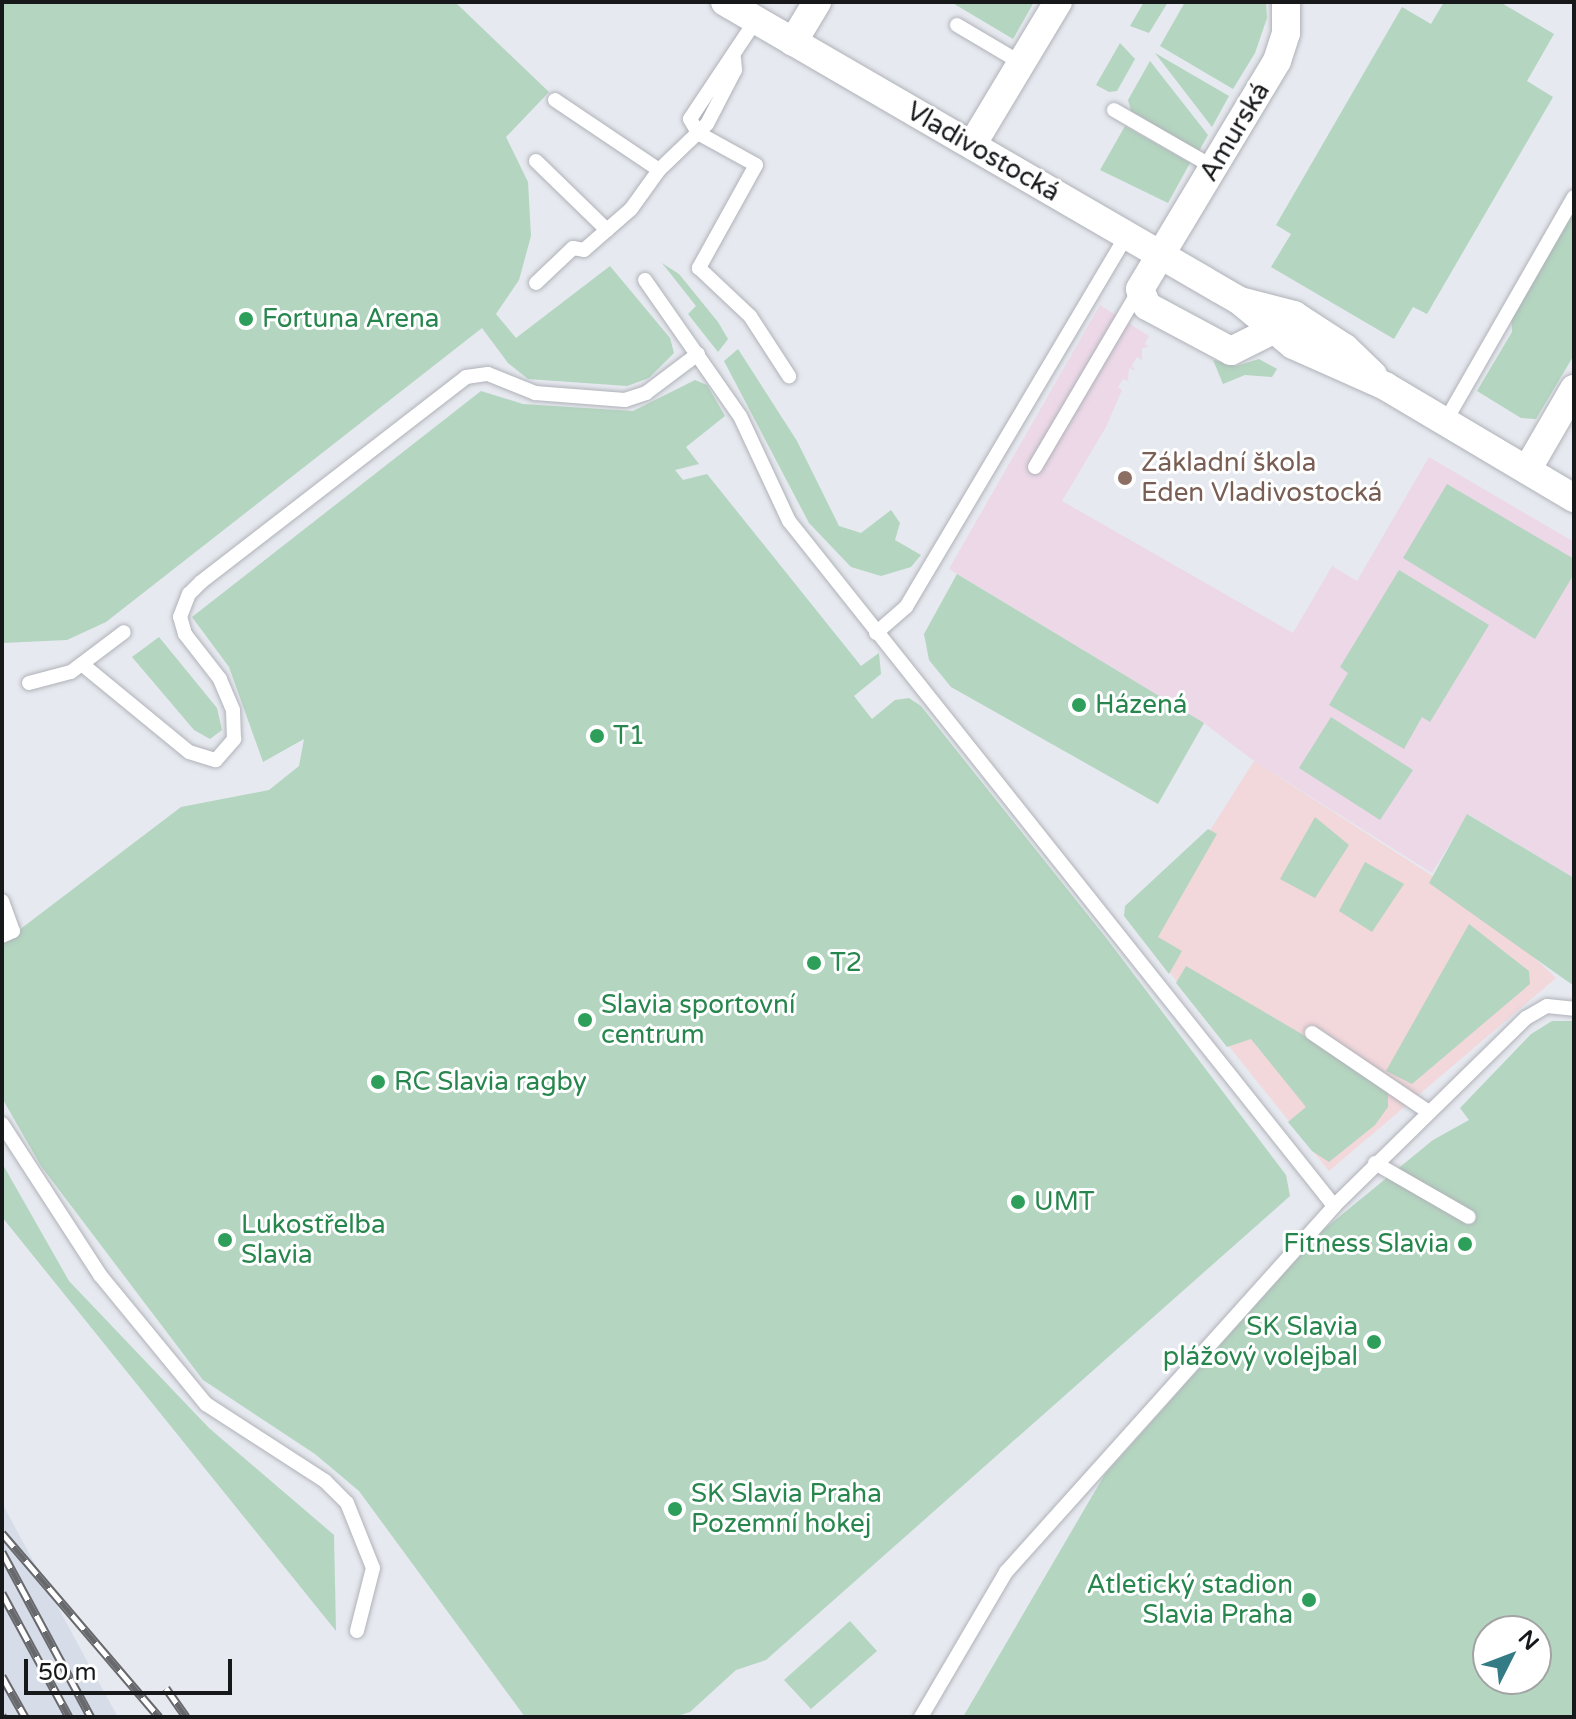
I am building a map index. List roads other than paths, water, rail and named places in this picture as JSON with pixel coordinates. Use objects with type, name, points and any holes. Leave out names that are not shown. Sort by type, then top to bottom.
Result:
[{"type":"street","name":"Vladivostocká","points":[[725,2],[1240,301],[1273,330],[1322,361],[1385,386],[1574,498]]},
{"type":"street","points":[[793,42],[817,2]]},
{"type":"street","points":[[972,145],[1058,2]]},
{"type":"street","name":"Amurská","points":[[1273,330],[1231,351],[1147,306],[1140,289],[1156,252],[1181,224],[1284,46],[1286,2]]},
{"type":"street","name":"Vladivostocká","points":[[1240,301],[1294,315],[1345,348],[1385,386]]},
{"type":"street","points":[[1527,470],[1574,389]]},
{"type":"lane","points":[[756,20],[734,58],[723,63],[697,102],[690,119],[698,133],[756,165],[699,268],[750,316],[789,376]]},
{"type":"lane","points":[[957,25],[1021,63]]},
{"type":"lane","points":[[555,100],[659,170]]},
{"type":"lane","points":[[1114,110],[1213,167]]},
{"type":"lane","points":[[536,283],[573,248],[584,250],[631,209],[659,170],[698,133]]},
{"type":"lane","points":[[536,161],[607,230]]},
{"type":"lane","points":[[1445,422],[1574,197]]},
{"type":"lane","points":[[876,633],[906,607],[1127,235]]},
{"type":"lane","points":[[1035,467],[1134,299],[1156,252]]},
{"type":"lane","points":[[645,280],[740,416],[789,521],[1334,1206]]},
{"type":"lane","points":[[83,665],[189,752],[216,760],[234,739],[233,710],[220,679],[185,634],[180,617],[189,594],[201,582],[466,377],[488,374],[535,393],[625,400],[646,393],[698,354]]},
{"type":"lane","points":[[29,683],[83,665],[124,632]]},
{"type":"lane","points":[[2,901],[13,931],[2,936]]},
{"type":"lane","points":[[921,1717],[1006,1572],[1334,1206],[1427,1111],[1526,1018],[1547,1006],[1574,1009]]},
{"type":"lane","points":[[1312,1033],[1427,1111]]},
{"type":"lane","points":[[2,1124],[100,1275],[206,1404],[325,1481],[347,1503],[373,1568],[357,1631]]},
{"type":"lane","points":[[1375,1163],[1469,1217]]},
{"type":"railway","points":[[2,1533],[159,1717]]},
{"type":"railway","points":[[2,1552],[91,1717]]},
{"type":"railway","points":[[2,1593],[69,1717]]},
{"type":"railway","points":[[2,1676],[25,1717]]},
{"type":"railway","points":[[166,1688],[186,1717]]},
{"type":"place","name":"Fortuna Arena","points":[[246,319]]},
{"type":"place","name":"Základní škola Eden Vladivostocká","points":[[1125,478]]},
{"type":"place","name":"Házená","points":[[1079,705]]},
{"type":"place","name":"T1","points":[[597,736]]},
{"type":"place","name":"T2","points":[[814,963]]},
{"type":"place","name":"Slavia sportovní centrum","points":[[585,1020]]},
{"type":"place","name":"RC Slavia ragby","points":[[378,1082]]},
{"type":"place","name":"UMT","points":[[1018,1202]]},
{"type":"place","name":"Lukostřelba Slavia","points":[[225,1240]]},
{"type":"place","name":"Fitness Slavia","points":[[1465,1244]]},
{"type":"place","name":"SK Slavia plážový volejbal","points":[[1374,1342]]},
{"type":"place","name":"SK Slavia Praha Pozemní hokej","points":[[675,1509]]},
{"type":"place","name":"Atletický stadion Slavia Praha","points":[[1309,1600]]}]
